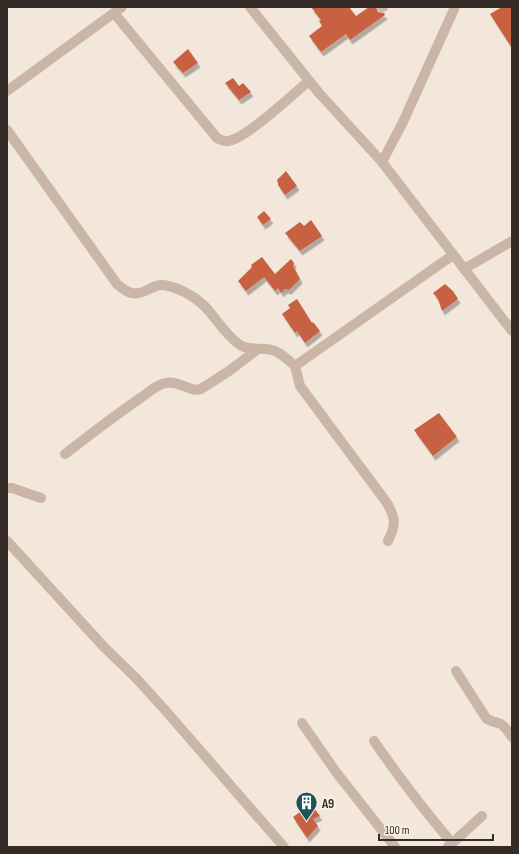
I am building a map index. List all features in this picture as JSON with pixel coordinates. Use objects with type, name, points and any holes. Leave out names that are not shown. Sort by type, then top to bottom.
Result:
[{"type":"street","points":[[7,91],[122,7]]},
{"type":"street","points":[[250,7],[309,81],[382,162],[512,330]]},
{"type":"street","points":[[382,162],[403,122],[456,7]]},
{"type":"street","points":[[114,13],[217,138],[226,142],[246,134],[309,81]]},
{"type":"street","points":[[7,130],[117,284],[126,292],[142,293],[159,286],[167,285],[202,304],[241,346],[250,349],[268,349],[277,352],[295,366],[300,386],[387,503],[395,522],[394,530],[388,541]]},
{"type":"street","points":[[464,269],[512,241]]},
{"type":"street","points":[[295,366],[453,255]]},
{"type":"street","points":[[64,454],[160,384],[172,382],[179,383],[193,390],[201,389],[229,371],[258,349]]},
{"type":"street","points":[[7,488],[12,488],[41,498]]},
{"type":"street","points":[[7,541],[104,648],[136,678],[165,710],[284,847]]},
{"type":"street","points":[[456,671],[486,718],[490,721],[502,724],[512,737]]},
{"type":"street","points":[[302,723],[336,772],[394,847]]},
{"type":"street","points":[[374,741],[450,845],[482,816]]},
{"type":"building","points":[[311,7],[349,7],[356,16],[369,7],[376,7],[378,12],[384,13],[385,15],[350,40],[346,34],[321,52],[309,36],[322,26],[319,21],[321,20]]},
{"type":"building","points":[[502,7],[512,7],[512,48],[490,14]]},
{"type":"building","points":[[188,49],[198,63],[183,73],[173,62]]},
{"type":"building","points":[[233,78],[239,86],[243,83],[251,92],[239,100],[225,83]]},
{"type":"building","points":[[286,171],[297,186],[285,195],[278,185],[277,180]]},
{"type":"building","points":[[264,211],[271,219],[263,225],[257,217]]},
{"type":"building","points":[[311,220],[322,236],[300,251],[285,233],[300,222],[304,226]]},
{"type":"building","points":[[262,257],[275,274],[291,259],[300,279],[289,290],[285,289],[281,293],[278,288],[275,291],[264,277],[246,291],[238,281],[252,267],[251,265]]},
{"type":"building","points":[[445,284],[453,291],[458,299],[442,311],[438,299],[433,293]]},
{"type":"building","points":[[297,299],[312,323],[313,322],[320,331],[305,343],[297,331],[295,333],[282,314],[290,308],[288,305]]},
{"type":"building","points":[[439,413],[457,437],[433,456],[414,430]]},
{"type":"building","name":"A9","points":[[311,804],[320,816],[313,819],[318,826],[307,838],[293,817]]},
{"type":"place","name":"A9","points":[[306,822]]}]
